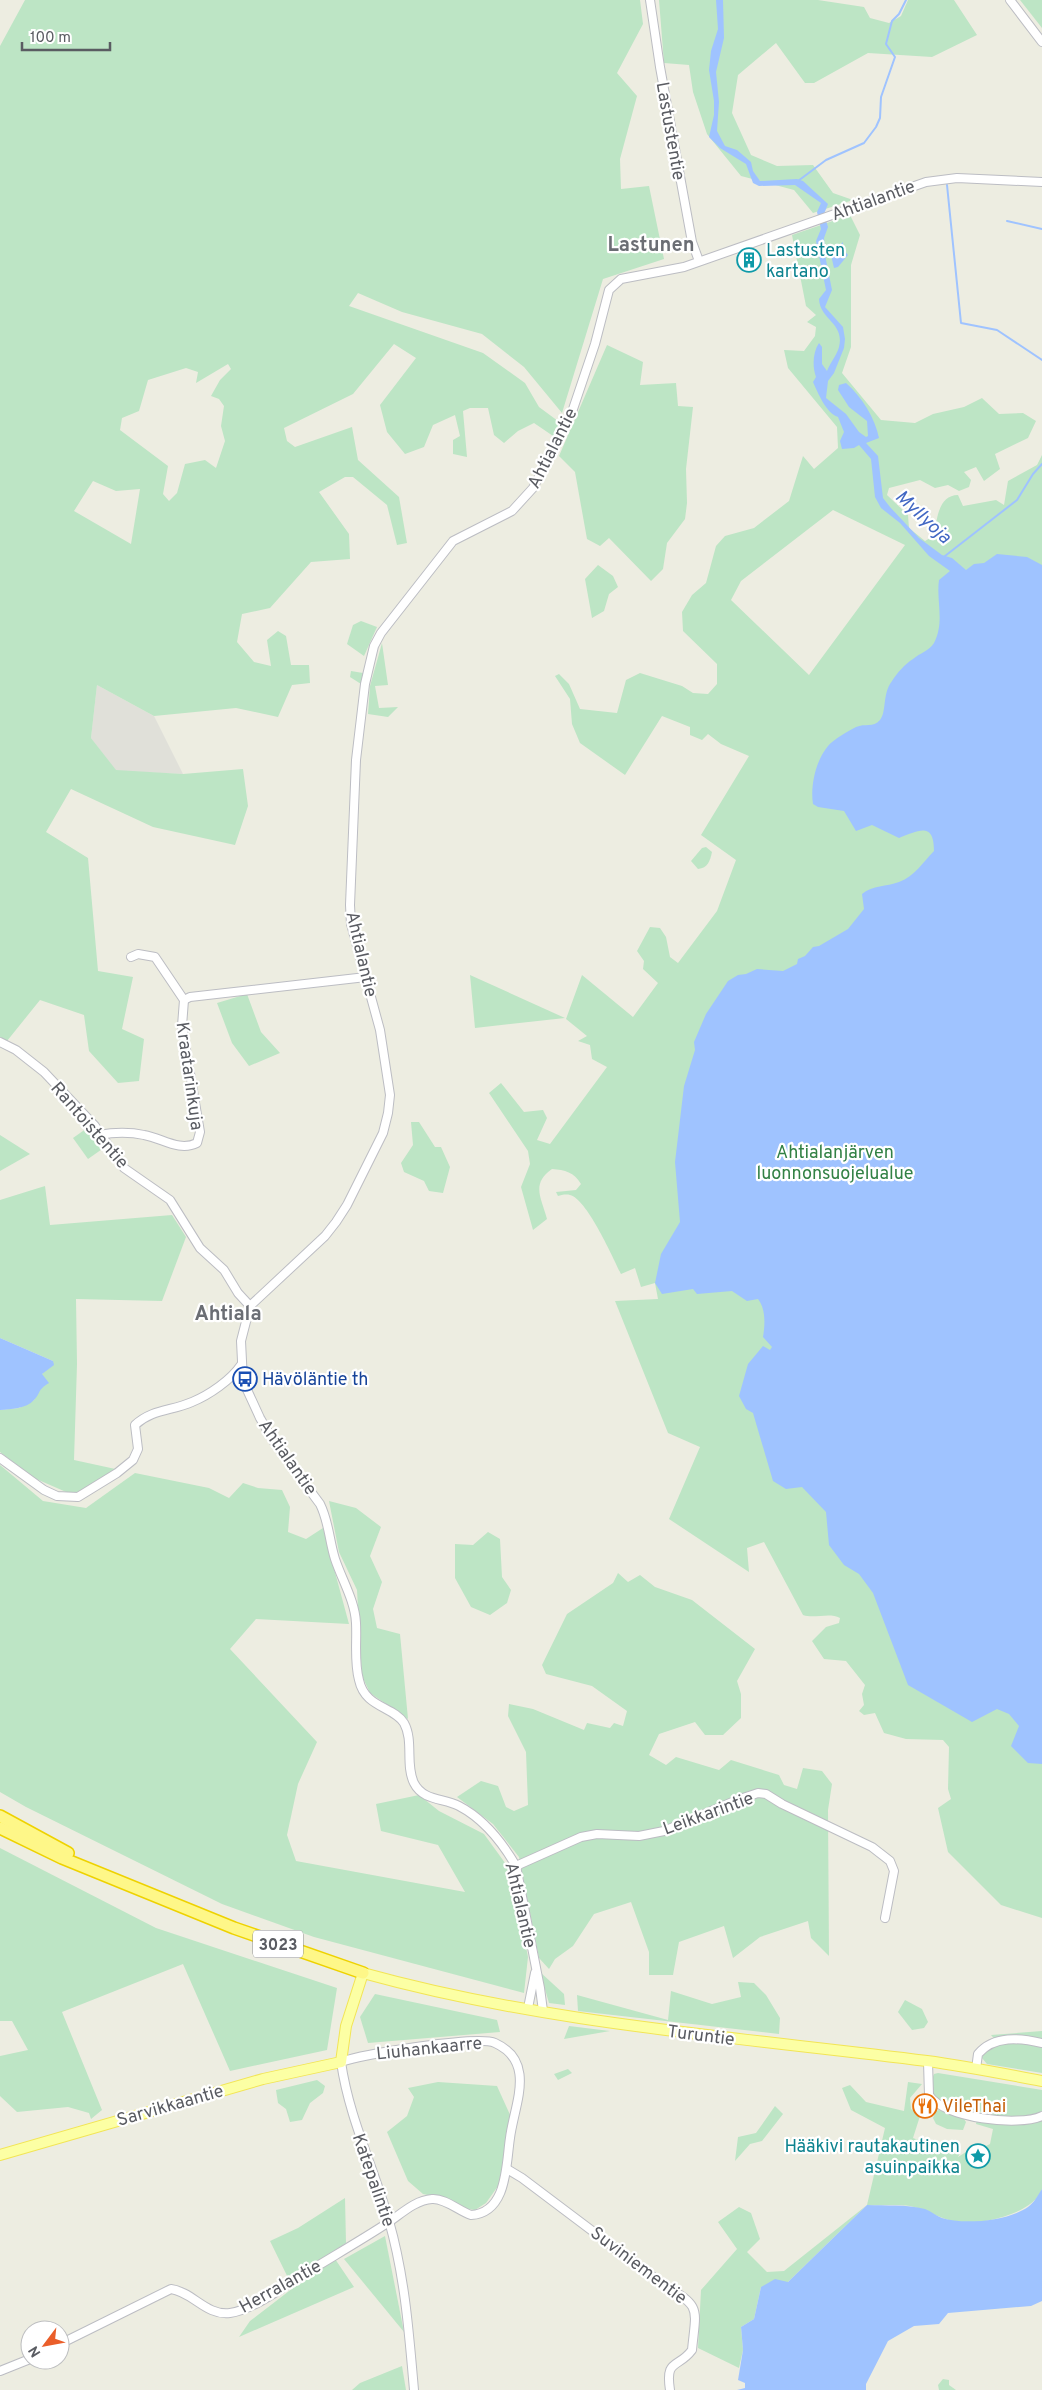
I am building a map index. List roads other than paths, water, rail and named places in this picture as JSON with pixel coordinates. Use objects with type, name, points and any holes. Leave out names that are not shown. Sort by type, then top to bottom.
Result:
[{"type":"highway","name":"3023","points":[[0,1816],[123,1881]]},
{"type":"highway","name":"3023","points":[[0,1828],[62,1858],[123,1881],[234,1928],[363,1973]]},
{"type":"main road","name":"Turuntie","points":[[363,1973],[432,1991],[600,2023],[928,2062],[1042,2081]]},
{"type":"main road","name":"Katepalintie","points":[[341,2062],[346,2026],[363,1973]]},
{"type":"main road","name":"Sarvikkaantie","points":[[0,2155],[263,2079],[341,2062]]},
{"type":"street","name":"Lastustentie","points":[[650,0],[660,68],[690,232],[699,261]]},
{"type":"street","points":[[1010,0],[1042,42]]},
{"type":"street","name":"Ahtialantie","points":[[543,2011],[516,1866],[507,1850],[492,1831],[459,1806],[425,1795],[413,1782],[407,1730],[403,1721],[372,1701],[365,1694],[359,1683],[355,1638],[356,1622],[352,1601],[335,1559],[326,1514],[268,1433],[243,1381],[241,1365],[241,1342],[250,1306],[325,1236],[336,1222],[347,1205],[383,1133],[388,1113],[390,1095],[380,1030],[351,924],[352,828],[365,684],[374,646],[381,633],[453,541],[512,511],[534,488],[571,415],[595,344],[609,290],[621,279],[674,270],[905,188],[940,178],[1042,182]]},
{"type":"street","name":"Kraatarinkuja","points":[[101,1135],[110,1133],[144,1135],[182,1147],[197,1143],[200,1132],[182,1026],[181,1014],[184,1000],[155,957],[138,954],[130,957]]},
{"type":"street","name":"Kraatarinkuja","points":[[184,1000],[190,997],[366,976]]},
{"type":"street","name":"Rantoistentie","points":[[0,1042],[16,1050],[44,1072],[78,1106],[124,1168],[170,1200],[203,1252],[224,1270],[238,1293],[250,1306]]},
{"type":"street","points":[[0,1458],[44,1490],[58,1496],[78,1497],[117,1473],[133,1460],[138,1449],[135,1425],[142,1418],[154,1412],[193,1402],[231,1377],[241,1365]]},
{"type":"street","points":[[231,1377],[243,1381]]},
{"type":"street","name":"Leikkarintie","points":[[516,1866],[581,1837],[597,1834],[638,1836],[664,1830],[751,1795],[766,1794],[782,1804],[872,1847],[890,1861],[894,1871],[885,1918]]},
{"type":"street","name":"Ahtialantie","points":[[528,2008],[536,1971]]},
{"type":"street","points":[[976,2070],[978,2054],[992,2043],[1014,2039],[1042,2043]]},
{"type":"street","name":"Liuhankaarre","points":[[341,2062],[355,2057],[477,2041],[495,2043],[507,2052],[515,2062],[521,2086],[510,2133],[504,2187],[497,2198],[489,2206],[476,2214],[464,2212],[439,2200],[432,2199],[411,2207],[389,2221]]},
{"type":"street","name":"Katepalintie","points":[[341,2062],[346,2093],[389,2221],[403,2284],[411,2338],[414,2390]]},
{"type":"street","points":[[928,2062],[929,2095],[943,2108],[970,2116],[1022,2121],[1042,2116]]},
{"type":"street","name":"Suviniementie","points":[[507,2169],[522,2178],[664,2285],[688,2298],[693,2305],[692,2350],[669,2369],[670,2390]]},
{"type":"street","name":"Herralantie","points":[[70,2339],[171,2289],[179,2290],[211,2310],[232,2313],[270,2295],[389,2221]]},
{"type":"street","points":[[0,2371],[20,2363]]},
{"type":"water","name":"Ahtialanjärven luonnonsuojelualue","points":[[716,0],[723,0],[724,38],[716,72],[719,102],[717,131],[725,146],[737,150],[751,162],[753,171],[760,181],[797,179],[803,181],[828,204],[824,214],[828,227],[824,238],[832,290],[825,307],[843,327],[845,339],[844,348],[834,373],[828,381],[826,398],[846,414],[859,432],[866,437],[868,436],[867,421],[849,407],[838,390],[839,385],[846,383],[867,408],[879,438],[866,443],[878,456],[883,498],[919,538],[942,555],[952,558],[966,570],[974,564],[984,563],[997,554],[1027,557],[1042,565],[1042,1764],[1028,1763],[1011,1746],[1019,1726],[1009,1714],[997,1709],[972,1722],[908,1685],[873,1593],[859,1574],[844,1565],[829,1545],[826,1512],[802,1487],[786,1489],[773,1481],[753,1413],[746,1409],[739,1396],[748,1364],[763,1346],[770,1350],[772,1347],[763,1337],[764,1312],[758,1299],[747,1301],[732,1291],[697,1294],[693,1289],[662,1294],[655,1283],[661,1254],[680,1222],[675,1162],[684,1086],[695,1050],[694,1042],[706,1014],[728,981],[738,975],[757,969],[783,971],[797,964],[798,959],[805,956],[813,947],[819,946],[848,929],[864,909],[862,894],[871,889],[894,884],[905,879],[934,851],[931,835],[928,832],[918,831],[899,838],[872,825],[856,831],[844,811],[818,807],[813,804],[812,789],[817,766],[828,746],[837,738],[856,727],[872,725],[880,720],[887,691],[894,678],[907,663],[934,643],[940,619],[939,580],[950,571],[929,556],[900,523],[881,508],[875,497],[871,459],[859,445],[854,448],[842,449],[840,441],[844,432],[838,417],[826,407],[813,382],[816,377],[814,355],[819,343],[822,347],[822,364],[827,371],[838,350],[840,339],[836,327],[823,312],[819,299],[826,290],[816,241],[821,229],[817,212],[821,203],[795,185],[759,186],[753,183],[746,164],[720,148],[709,137],[714,115],[714,101],[709,70],[711,51],[718,29]]},
{"type":"water","points":[[843,242],[843,249],[848,255],[838,267],[834,268],[831,255]]},
{"type":"water","points":[[0,1338],[53,1361],[54,1365],[42,1374],[49,1383],[45,1385],[31,1403],[23,1407],[0,1410]]},
{"type":"water","points":[[1042,2189],[1042,2301],[1031,2306],[948,2313],[939,2324],[914,2326],[888,2341],[866,2384],[866,2390],[737,2390],[745,2388],[745,2383],[738,2380],[743,2350],[741,2327],[754,2319],[761,2287],[775,2279],[788,2282],[867,2205],[911,2206],[925,2209],[940,2217],[951,2220],[986,2220],[1009,2216],[1019,2212],[1032,2203]]},
{"type":"waterway","points":[[798,181],[826,160],[864,143],[876,127],[880,118],[881,97],[895,57],[886,44],[892,21],[899,14],[906,0]]},
{"type":"waterway","points":[[947,185],[961,323],[997,330],[1042,360]]},
{"type":"waterway","points":[[1007,221],[1042,229]]},
{"type":"waterway","name":"Myllyoja","points":[[945,556],[1017,500],[1033,474],[1042,464]]},
{"type":"place","name":"Lastusten kartano","points":[[749,260]]},
{"type":"place","name":"Hävöläntie th","points":[[245,1379]]},
{"type":"place","name":"VileThai","points":[[925,2106]]},
{"type":"place","name":"Hääkivi rautakautinen asuinpaikka","points":[[978,2156]]},
{"type":"district","name":"Lastunen","points":[[651,244]]},
{"type":"district","name":"Ahtiala","points":[[228,1313]]}]
